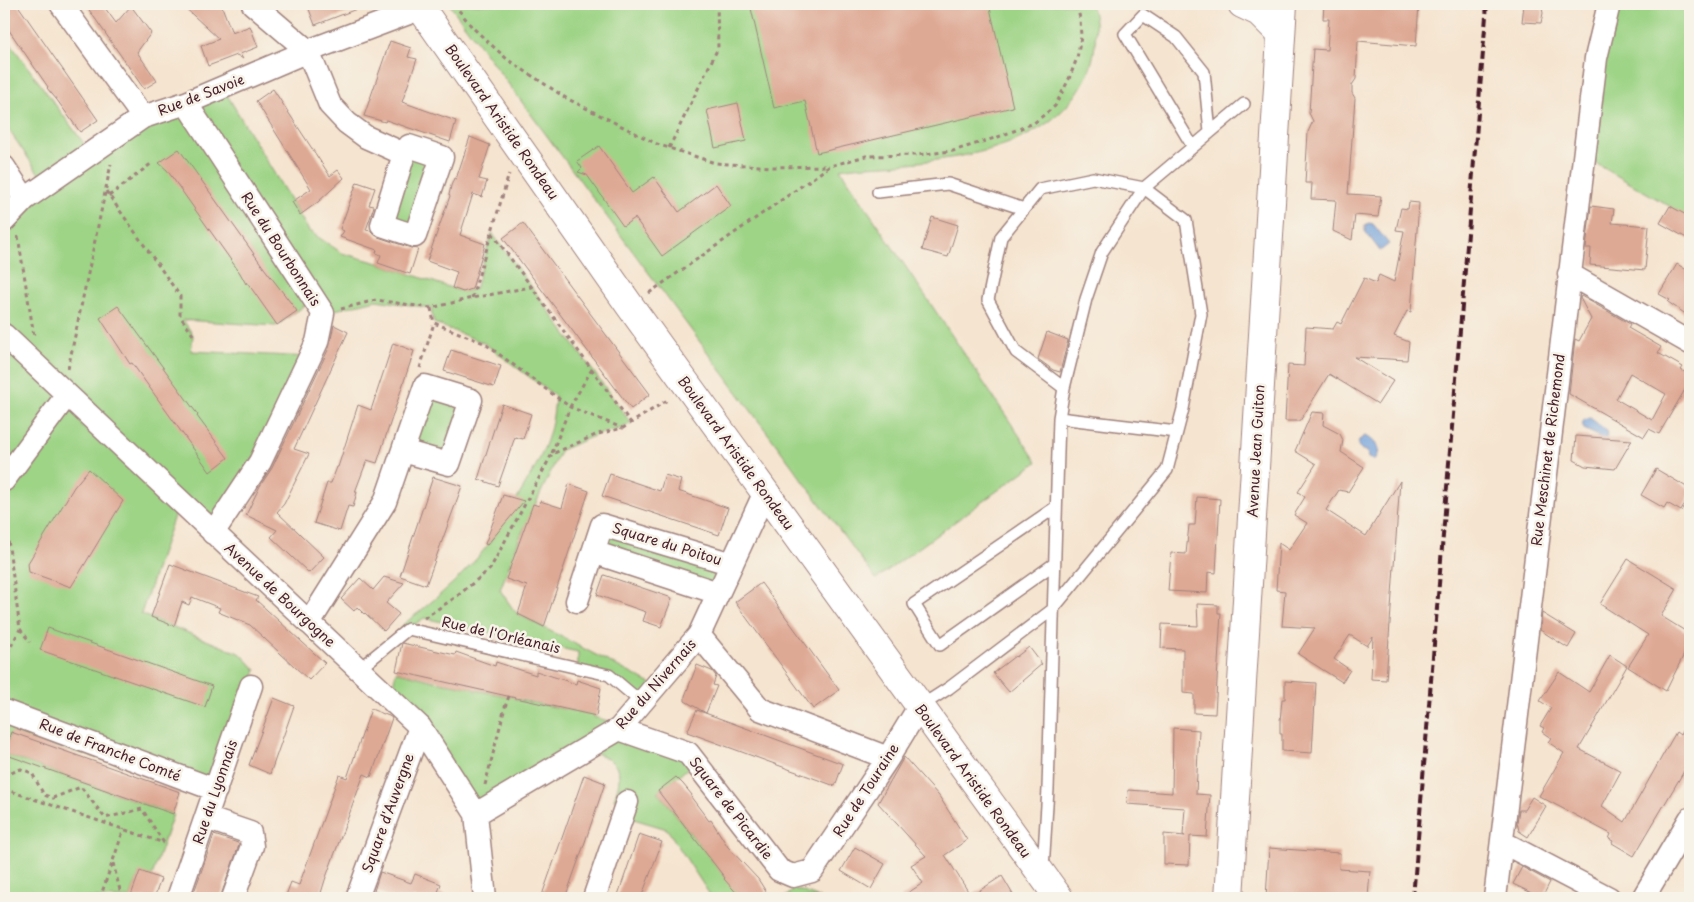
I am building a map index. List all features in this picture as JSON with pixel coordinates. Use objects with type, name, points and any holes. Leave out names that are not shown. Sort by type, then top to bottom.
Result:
[{"type":"street","points":[[61,4],[143,117]]},
{"type":"street","points":[[254,4],[308,51],[330,105],[347,123],[366,137],[404,154]]},
{"type":"street","points":[[1242,4],[1259,12],[1281,34]]},
{"type":"street","name":"Avenue Jean Guiton","points":[[1229,898],[1283,4]]},
{"type":"street","name":"Rue Meschinet de Richemond","points":[[1495,898],[1596,58],[1608,4]]},
{"type":"street","name":"Rue de Savoie","points":[[14,210],[143,117],[186,103],[420,6]]},
{"type":"street","name":"Boulevard Aristide Rondeau","points":[[420,6],[630,306],[1059,898]]},
{"type":"street","name":"Rue du Bourbonnais","points":[[186,103],[323,313],[317,342],[260,462],[213,533]]},
{"type":"street","points":[[4,167],[14,210]]},
{"type":"street","points":[[1569,274],[1690,342]]},
{"type":"street","name":"Avenue de Bourgogne","points":[[4,335],[420,727],[476,814],[485,898]]},
{"type":"street","points":[[309,623],[386,502],[403,451],[425,386],[471,400],[449,464],[403,451]]},
{"type":"street","points":[[4,480],[65,393]]},
{"type":"street","name":"Rue du Nivernais","points":[[476,814],[618,730],[699,636],[765,492]]},
{"type":"street","name":"Square du Poitou","points":[[577,601],[602,525],[732,564]]},
{"type":"street","points":[[593,552],[718,594]]},
{"type":"street","points":[[699,636],[760,709],[888,758]]},
{"type":"street","name":"Rue du Lyonnais","points":[[178,898],[251,686]]},
{"type":"street","name":"Rue de Touraine","points":[[812,871],[920,707]]},
{"type":"street","name":"Rue de Franche Comté","points":[[4,711],[216,790]]},
{"type":"street","name":"Square d'Auvergne","points":[[357,898],[420,727]]},
{"type":"street","name":"Square de Picardie","points":[[618,730],[688,753],[779,870],[793,876],[812,871]]},
{"type":"street","points":[[594,898],[627,802]]},
{"type":"street","points":[[206,818],[250,833],[252,846],[233,898]]},
{"type":"street","points":[[1643,898],[1690,819]]},
{"type":"street","points":[[1502,842],[1610,898]]},
{"type":"lane","points":[[1193,147],[1125,34],[1143,15],[1176,38],[1204,72],[1210,132]]},
{"type":"lane","points":[[1042,876],[1048,789],[1059,418],[1064,388],[1086,299],[1102,252],[1144,188],[1244,104]]},
{"type":"lane","points":[[920,707],[949,688],[1052,610],[1166,470],[1183,409],[1201,314],[1186,220],[1144,188],[1093,178],[1040,189],[1001,237],[988,300],[1016,352],[1064,388]]},
{"type":"lane","points":[[878,192],[948,184],[1024,209]]},
{"type":"lane","points":[[1059,418],[1177,432]]},
{"type":"lane","points":[[1054,564],[940,645],[914,604],[1056,507]]},
{"type":"lane","points":[[359,669],[408,629]]},
{"type":"lane","name":"Rue de l'Orléanais","points":[[408,629],[610,675],[641,702]]},
{"type":"path","points":[[454,4],[472,28],[508,60],[566,98],[657,144],[715,163],[773,167],[830,166],[866,156],[916,155],[953,150],[1034,124],[1055,106],[1077,58],[1080,18],[1076,4]]},
{"type":"path","points":[[669,148],[718,48],[717,4]]},
{"type":"path","points":[[65,393],[117,135]]},
{"type":"path","points":[[472,298],[518,145]]},
{"type":"path","points":[[109,196],[152,163]]},
{"type":"path","points":[[630,306],[830,166]]},
{"type":"path","points":[[105,190],[180,296],[180,316],[193,335]]},
{"type":"path","points":[[14,210],[39,368]]},
{"type":"path","points":[[492,233],[631,423]]},
{"type":"path","points":[[323,313],[376,300],[431,308],[531,287]]},
{"type":"path","points":[[425,386],[419,370],[434,323],[431,308]]},
{"type":"path","points":[[434,323],[484,343],[570,407],[623,428]]},
{"type":"path","points":[[408,629],[456,597],[490,568],[552,454],[570,407],[592,369]]},
{"type":"path","points":[[552,454],[598,434],[623,428],[688,386]]},
{"type":"path","points":[[4,510],[20,629],[30,642]]},
{"type":"path","points":[[4,660],[20,629]]},
{"type":"path","points":[[476,814],[505,707],[510,696]]},
{"type":"path","points":[[4,776],[21,769],[32,773],[44,795],[53,798],[81,787],[105,818],[142,809],[164,843],[4,789]]},
{"type":"path","points":[[100,898],[124,829]]},
{"type":"path","points":[[113,862],[122,898]]},
{"type":"green space","points":[[449,4],[1091,4],[1096,31],[1092,61],[1086,78],[1072,100],[1054,118],[1033,132],[985,151],[959,156],[900,164],[840,169],[1037,462],[876,579]]},
{"type":"green space","points":[[1618,4],[1690,4],[1690,218],[1590,160],[1605,54]]},
{"type":"green space","points":[[4,35],[91,153],[224,90],[309,231],[342,253],[378,263],[463,292],[475,289],[492,233],[631,423],[623,428],[598,434],[561,450],[520,537],[500,590],[518,614],[655,686],[641,702],[609,675],[578,668],[578,652],[424,618],[408,629],[400,627],[440,595],[477,559],[501,526],[545,447],[552,424],[555,396],[484,343],[434,323],[431,308],[376,300],[323,313],[314,299],[276,326],[183,320],[193,335],[191,351],[309,357],[213,533],[179,501],[141,614],[241,654],[256,670],[216,790],[10,734],[4,754],[4,221],[46,184],[4,123]]},
{"type":"green space","points":[[409,146],[442,157],[415,236],[382,225]]},
{"type":"green space","points":[[425,386],[471,400],[449,464],[403,451]]},
{"type":"green space","points":[[602,525],[732,564],[718,593],[593,552]]},
{"type":"green space","points":[[396,672],[594,715],[594,717],[623,725],[695,763],[657,792],[741,898],[712,898],[667,829],[627,817],[632,804],[614,799],[619,778],[615,765],[604,757],[585,749],[476,814],[390,699]]},
{"type":"green space","points":[[4,754],[173,814],[152,876],[140,872],[130,898],[4,898]]},
{"type":"green space","points":[[795,889],[820,898],[784,898]]},
{"type":"water","points":[[1373,224],[1389,244],[1380,251],[1365,231],[1365,225]]},
{"type":"water","points":[[1590,418],[1607,431],[1608,434],[1605,440],[1597,440],[1598,436],[1584,429],[1583,422]]},
{"type":"water","points":[[1365,436],[1372,440],[1377,447],[1379,452],[1375,460],[1368,458],[1367,451],[1362,450],[1358,446],[1359,440]]},
{"type":"building","points":[[4,4],[17,4],[98,120],[80,132],[47,88],[4,23]]},
{"type":"building","points":[[85,4],[102,4],[116,23],[131,6],[151,33],[137,52],[157,81],[144,89]]},
{"type":"building","points":[[181,4],[221,4],[232,33],[250,26],[258,47],[240,54],[243,59],[237,55],[208,66],[201,46],[219,39]]},
{"type":"building","points":[[307,4],[367,4],[367,5],[315,25]]},
{"type":"building","points":[[750,4],[989,4],[1013,107],[817,153],[805,101],[774,108]]},
{"type":"building","points":[[1324,4],[1419,4],[1416,46],[1358,41],[1356,79],[1352,85],[1352,93],[1355,98],[1348,194],[1381,196],[1378,217],[1355,215],[1352,240],[1333,231],[1336,200],[1311,199],[1312,183],[1305,183],[1308,132],[1313,121],[1309,113],[1313,49],[1327,50],[1329,19],[1323,19]]},
{"type":"building","points":[[1524,4],[1541,4],[1543,13],[1541,23],[1522,22]]},
{"type":"building","points":[[390,41],[411,48],[408,57],[417,59],[402,102],[456,121],[450,142],[386,120],[385,122],[364,116]]},
{"type":"building","points":[[273,89],[330,176],[338,170],[344,178],[318,202],[300,215],[292,202],[311,189],[256,101]]},
{"type":"building","points":[[738,103],[746,141],[715,148],[707,110]]},
{"type":"building","points":[[470,137],[490,145],[479,179],[487,181],[482,197],[473,194],[460,235],[485,244],[472,289],[463,292],[452,288],[457,272],[427,261],[450,196],[451,186],[454,178],[456,179]]},
{"type":"building","points":[[599,146],[632,193],[654,177],[679,212],[716,184],[731,206],[662,256],[635,218],[623,226],[587,175],[578,172],[582,168],[577,161]]},
{"type":"building","points":[[179,149],[297,311],[277,325],[247,282],[246,284],[167,170],[159,163]]},
{"type":"building","points":[[357,182],[375,188],[369,205],[374,206],[366,230],[371,231],[378,237],[418,249],[410,274],[378,263],[381,255],[376,253],[377,250],[340,237],[344,231],[340,229]]},
{"type":"building","points":[[1409,202],[1419,203],[1411,312],[1407,311],[1394,336],[1409,342],[1407,360],[1354,357],[1393,381],[1378,404],[1329,374],[1300,421],[1285,421],[1288,365],[1304,366],[1306,327],[1333,329],[1337,322],[1341,324],[1364,278],[1376,283],[1379,275],[1394,282],[1404,231],[1396,230],[1401,208],[1408,209]]},
{"type":"building","points":[[1591,206],[1614,209],[1612,223],[1649,226],[1645,270],[1590,265],[1591,248],[1586,248]]},
{"type":"building","points":[[1670,206],[1690,217],[1690,240],[1660,223]]},
{"type":"building","points":[[932,217],[958,225],[948,257],[922,250]]},
{"type":"building","points":[[523,223],[650,394],[631,409],[503,238]]},
{"type":"building","points":[[1677,264],[1690,272],[1690,317],[1668,302],[1670,300],[1659,294]]},
{"type":"building","points":[[1581,296],[1630,324],[1628,328],[1661,347],[1658,353],[1683,367],[1681,370],[1690,375],[1690,381],[1659,434],[1649,429],[1644,437],[1569,394],[1575,339],[1579,341],[1591,319],[1580,298]],"holes":[[[1630,373],[1666,394],[1652,420],[1616,399]]]},
{"type":"building","points":[[118,306],[228,458],[210,472],[132,363],[130,364],[100,318]]},
{"type":"building","points":[[334,325],[348,332],[294,449],[309,454],[284,504],[277,512],[324,557],[309,573],[271,537],[277,530],[246,515],[260,486],[272,468],[329,348]]},
{"type":"building","points":[[1047,332],[1068,340],[1060,372],[1053,370],[1038,359]]},
{"type":"building","points":[[393,343],[414,351],[377,463],[367,460],[355,492],[357,492],[353,507],[348,506],[340,531],[314,523],[327,483],[331,483],[338,467],[358,405],[371,410]]},
{"type":"building","points":[[451,350],[501,366],[494,387],[444,371]]},
{"type":"building","points":[[502,404],[531,414],[523,439],[515,437],[498,486],[478,479]]},
{"type":"building","points":[[1312,412],[1324,413],[1323,425],[1340,434],[1343,440],[1341,452],[1364,467],[1348,492],[1339,490],[1326,510],[1366,536],[1400,481],[1386,680],[1371,679],[1373,637],[1367,646],[1350,635],[1334,659],[1350,670],[1342,682],[1298,654],[1315,628],[1282,626],[1285,591],[1276,590],[1279,543],[1289,550],[1307,523],[1294,515],[1305,497],[1298,492],[1316,464],[1295,451]]},
{"type":"building","points":[[1576,436],[1632,440],[1615,469],[1585,466],[1574,460]]},
{"type":"building","points":[[89,469],[123,501],[71,587],[29,572],[28,563],[74,487]]},
{"type":"building","points":[[1656,469],[1690,489],[1690,494],[1681,511],[1667,503],[1664,508],[1641,495]]},
{"type":"building","points":[[610,474],[660,491],[665,475],[681,480],[678,491],[728,508],[719,535],[602,496]]},
{"type":"building","points":[[433,477],[462,486],[426,585],[400,576]]},
{"type":"building","points":[[569,484],[589,491],[544,627],[518,614],[527,586],[506,579],[533,504],[539,506],[540,501],[562,508]]},
{"type":"building","points":[[503,495],[524,501],[487,545],[485,544]]},
{"type":"building","points":[[1197,497],[1220,499],[1216,573],[1208,572],[1207,593],[1168,591],[1171,553],[1186,554],[1189,525],[1195,525]]},
{"type":"building","points":[[1628,559],[1677,589],[1661,616],[1690,634],[1690,642],[1666,691],[1628,667],[1648,635],[1600,604]]},
{"type":"building","points":[[170,564],[258,597],[256,600],[325,663],[309,680],[250,625],[218,612],[220,608],[192,597],[189,605],[182,602],[174,626],[151,617]]},
{"type":"building","points":[[604,575],[672,598],[661,627],[643,621],[646,612],[597,595]]},
{"type":"building","points":[[384,577],[404,583],[386,603],[399,614],[384,631],[357,607],[354,611],[341,599],[360,578],[373,590]]},
{"type":"building","points":[[761,583],[839,690],[813,709],[735,602]]},
{"type":"building","points":[[1197,604],[1218,605],[1218,613],[1221,613],[1215,714],[1194,713],[1194,694],[1183,693],[1183,649],[1161,648],[1162,624],[1198,626]]},
{"type":"building","points":[[1542,613],[1576,634],[1568,648],[1540,630]]},
{"type":"building","points":[[48,628],[212,686],[205,707],[40,650]]},
{"type":"building","points":[[402,643],[455,655],[456,652],[495,666],[496,662],[536,675],[536,671],[576,684],[577,680],[601,688],[596,716],[396,671]]},
{"type":"building","points":[[1029,647],[1042,664],[1009,692],[993,673]]},
{"type":"building","points":[[1610,655],[1627,666],[1579,749],[1621,771],[1602,806],[1625,822],[1676,732],[1680,735],[1690,717],[1690,761],[1634,856],[1612,843],[1613,841],[1609,839],[1611,834],[1539,796],[1564,753],[1548,742],[1551,738],[1542,732],[1544,728],[1540,726],[1551,708],[1540,701],[1559,672],[1589,692]]},
{"type":"building","points":[[697,665],[712,671],[716,676],[713,685],[717,686],[706,713],[685,701],[685,696]]},
{"type":"building","points":[[1285,681],[1316,683],[1312,753],[1282,751],[1280,721],[1282,699],[1285,699]]},
{"type":"building","points":[[274,698],[294,706],[270,774],[249,765]]},
{"type":"building","points":[[371,709],[392,718],[371,777],[364,774],[325,880],[321,893],[331,896],[331,898],[285,898],[291,882],[299,885],[339,775],[347,778]]},
{"type":"building","points":[[697,710],[843,764],[835,786],[687,732]]},
{"type":"building","points":[[1173,728],[1199,730],[1196,794],[1210,795],[1207,837],[1190,836],[1189,865],[1164,864],[1164,834],[1185,836],[1183,835],[1185,808],[1127,804],[1128,790],[1172,793]]},
{"type":"building","points":[[11,732],[180,792],[173,814],[4,754]]},
{"type":"building","points":[[904,757],[939,796],[967,840],[945,855],[971,896],[1002,876],[1015,898],[900,898],[923,883],[911,865],[926,856],[878,803]]},
{"type":"building","points":[[584,775],[605,783],[585,842],[565,898],[541,898]]},
{"type":"building","points":[[676,777],[692,795],[691,797],[709,821],[711,820],[728,847],[758,879],[770,898],[741,898],[724,879],[658,791]]},
{"type":"building","points":[[1532,797],[1546,806],[1528,837],[1519,831],[1517,822],[1519,810],[1524,810]]},
{"type":"building","points":[[639,834],[662,842],[641,898],[617,898]]},
{"type":"building","points":[[214,835],[239,845],[220,898],[192,898]]},
{"type":"building","points":[[855,847],[885,864],[871,889],[841,871]]},
{"type":"building","points":[[1269,848],[1340,853],[1339,869],[1370,871],[1368,898],[1266,898]]},
{"type":"building","points":[[1522,867],[1550,882],[1542,898],[1513,884]]},
{"type":"building","points":[[140,871],[161,879],[154,898],[130,898]]},
{"type":"building","points":[[380,872],[411,883],[415,874],[441,884],[438,892],[448,896],[448,898],[394,898],[374,891]]},
{"type":"railway","points":[[1413,898],[1487,4]]}]
